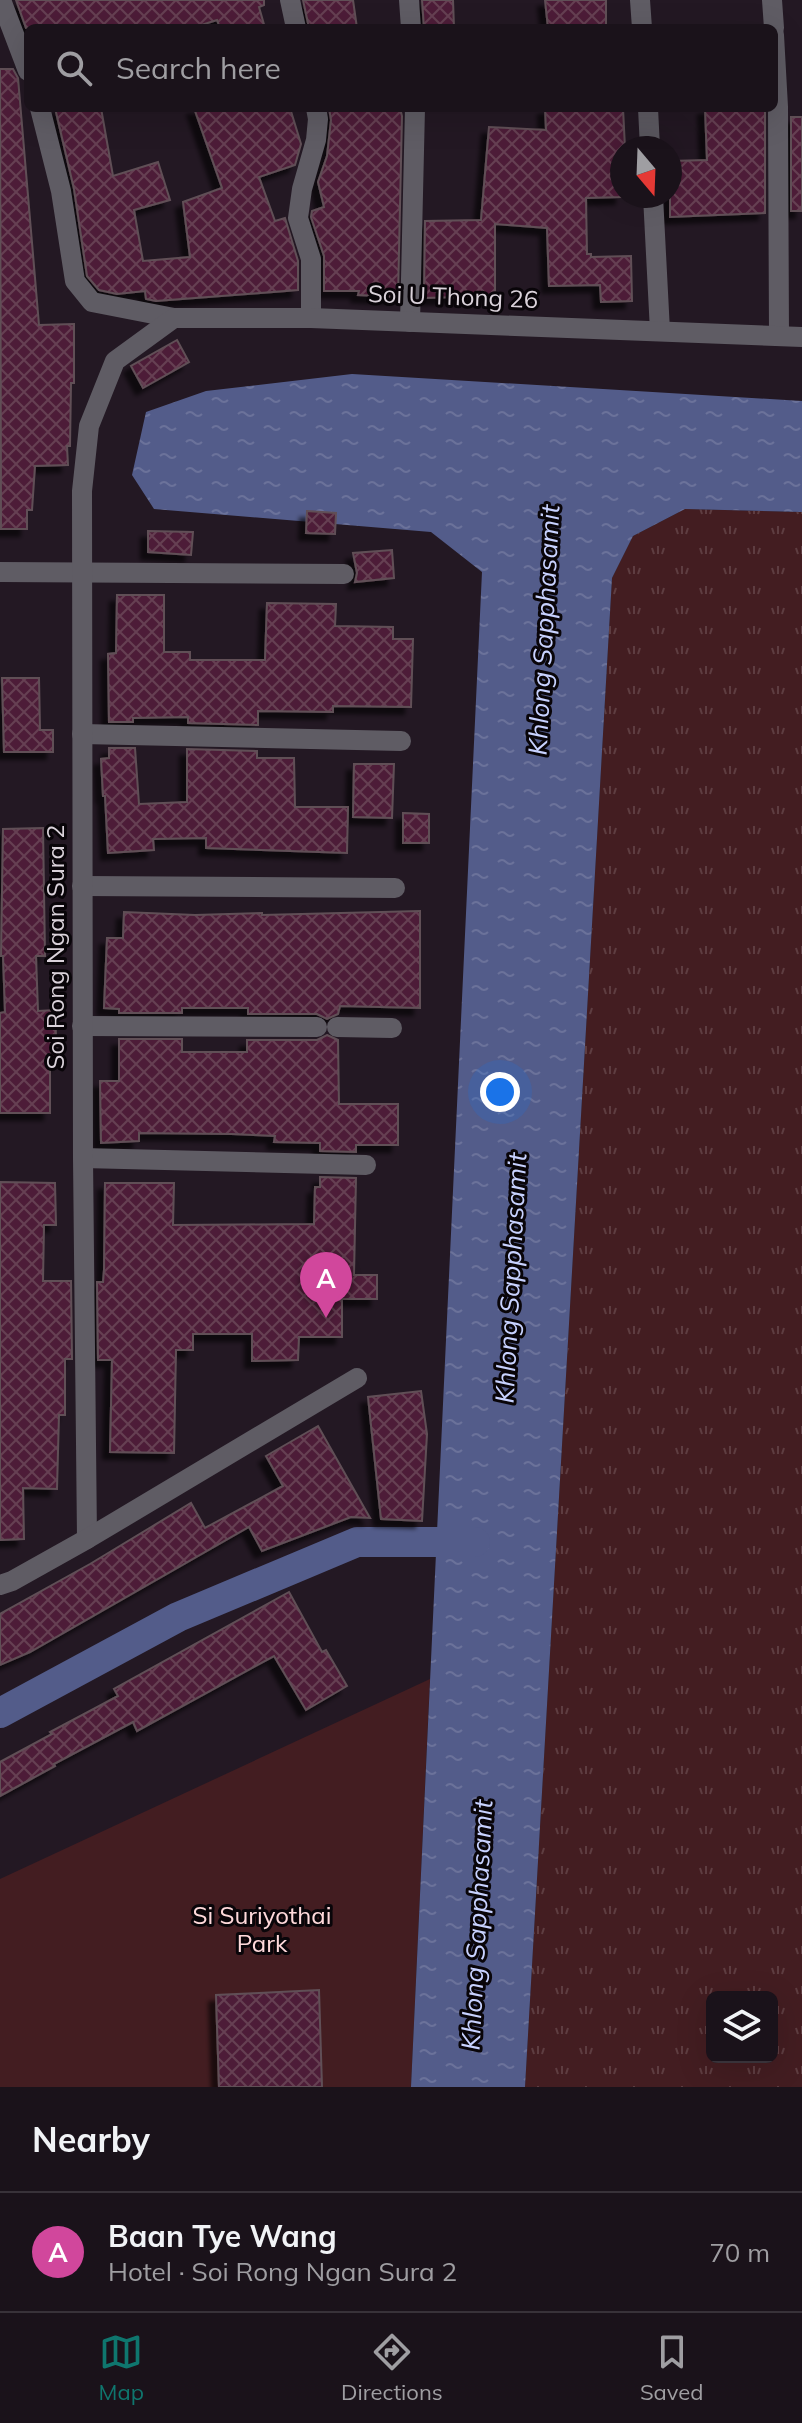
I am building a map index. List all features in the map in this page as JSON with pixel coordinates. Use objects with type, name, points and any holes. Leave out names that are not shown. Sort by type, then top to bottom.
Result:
[{"type":"street","points":[[1,0],[24,60]]},
{"type":"street","points":[[290,0],[295,24]]},
{"type":"street","points":[[409,0],[411,24]]},
{"type":"street","points":[[640,0],[642,24]]},
{"type":"street","points":[[772,0],[774,24]]},
{"type":"street","points":[[778,107],[779,336]]},
{"type":"street","name":"Soi U Thong 26","points":[[41,112],[61,191],[75,281],[92,302],[174,318],[311,318],[802,337]]},
{"type":"street","points":[[311,318],[311,259],[298,218],[302,189],[316,140],[317,112]]},
{"type":"street","points":[[410,322],[415,112]]},
{"type":"street","points":[[648,112],[649,136]]},
{"type":"street","points":[[654,208],[660,331]]},
{"type":"street","name":"Soi Rong Ngan Sura 2","points":[[87,1539],[82,1026],[82,491],[89,426],[115,361],[174,318]]},
{"type":"street","points":[[0,572],[344,574]]},
{"type":"street","points":[[82,734],[401,741]]},
{"type":"street","points":[[82,886],[395,888]]},
{"type":"street","points":[[82,1026],[392,1028]]},
{"type":"street","points":[[83,1158],[366,1165]]},
{"type":"street","points":[[0,1585],[87,1539],[357,1378]]},
{"type":"green space","points":[[685,509],[802,512],[802,2087],[525,2087],[612,578],[633,536]]},
{"type":"green space","name":"Si Suriyothai Park","points":[[430,1679],[411,2087],[0,2087],[0,1879]]},
{"type":"water","name":"Khlong Sapphasamit","points":[[352,374],[802,401],[802,512],[685,509],[633,536],[612,578],[525,2087],[411,2087],[482,572],[431,532],[154,509],[132,475],[146,412],[206,391]]},
{"type":"building","points":[[16,0],[264,0],[264,5],[259,7],[264,24],[218,24],[217,20],[204,24],[25,24]]},
{"type":"building","points":[[303,0],[353,0],[356,24],[308,24]]},
{"type":"building","points":[[422,0],[453,0],[454,24],[424,24]]},
{"type":"building","points":[[545,0],[606,0],[606,24],[548,24]]},
{"type":"building","points":[[0,69],[13,69],[18,78],[39,325],[74,324],[74,383],[71,383],[68,465],[35,466],[32,510],[27,510],[27,529],[1,529]]},
{"type":"building","points":[[56,112],[102,112],[113,176],[158,162],[170,200],[134,210],[143,261],[190,257],[183,202],[222,188],[195,112],[291,112],[301,144],[295,165],[259,177],[275,221],[285,218],[298,261],[298,290],[156,301],[146,299],[145,291],[117,294],[99,290],[87,276],[74,189]]},
{"type":"building","points":[[330,112],[401,112],[398,297],[358,295],[359,291],[324,291],[324,256],[311,217],[312,211],[324,207],[318,182],[327,156]]},
{"type":"building","points":[[545,112],[623,112],[624,136],[610,136],[610,197],[586,198],[587,254],[591,257],[631,256],[632,301],[601,302],[600,285],[549,286],[547,228],[495,224],[495,296],[424,298],[425,221],[481,220],[489,127],[546,130]]},
{"type":"building","points":[[705,112],[765,112],[765,213],[670,217],[670,208],[682,208],[682,161],[707,160]]},
{"type":"building","points":[[791,117],[802,117],[802,211],[791,211]]},
{"type":"building","points":[[177,340],[189,362],[143,388],[131,366]]},
{"type":"building","points":[[307,511],[336,513],[335,534],[306,533]]},
{"type":"building","points":[[148,531],[193,532],[191,555],[148,552]]},
{"type":"building","points":[[392,550],[394,578],[355,582],[357,573],[353,553]]},
{"type":"building","points":[[117,595],[164,595],[164,652],[190,652],[190,660],[265,660],[267,603],[336,604],[335,626],[393,627],[393,639],[413,639],[411,707],[333,706],[333,712],[258,711],[258,725],[188,723],[188,717],[133,718],[133,722],[109,722],[108,654],[116,653]]},
{"type":"building","points":[[2,678],[39,678],[40,730],[53,730],[53,752],[4,752]]},
{"type":"building","points":[[109,748],[135,748],[139,804],[187,802],[187,749],[257,751],[257,758],[294,758],[295,807],[348,807],[347,853],[206,848],[206,838],[153,839],[154,850],[108,853],[101,759],[109,758]]},
{"type":"building","points":[[354,764],[394,764],[392,818],[353,817]]},
{"type":"building","points":[[403,813],[429,814],[429,843],[403,843]]},
{"type":"building","points":[[43,828],[45,956],[36,956],[38,1011],[55,1010],[57,1064],[50,1064],[50,1113],[0,1113],[0,1013],[5,1012],[1,956],[3,829]]},
{"type":"building","points":[[420,911],[420,1008],[340,1006],[338,1014],[327,1019],[317,1014],[248,1014],[248,1008],[182,1008],[182,1013],[119,1013],[119,1009],[104,1008],[107,938],[123,938],[124,912],[262,915]]},
{"type":"building","points":[[327,1035],[338,1040],[339,1104],[398,1104],[398,1145],[356,1145],[356,1152],[320,1151],[320,1143],[274,1142],[275,1136],[139,1133],[139,1141],[101,1143],[100,1081],[119,1081],[119,1039],[182,1039],[182,1052],[247,1052],[247,1040],[317,1040]]},
{"type":"building","points":[[320,1177],[356,1178],[354,1275],[377,1275],[377,1299],[342,1299],[342,1337],[299,1337],[298,1360],[252,1361],[252,1334],[193,1334],[193,1350],[176,1350],[174,1453],[110,1452],[112,1360],[98,1360],[97,1282],[103,1282],[104,1270],[105,1183],[174,1183],[173,1225],[314,1224],[315,1187],[320,1187]]},
{"type":"building","points":[[0,1182],[55,1183],[56,1225],[44,1225],[43,1281],[71,1281],[72,1359],[65,1359],[65,1415],[59,1415],[57,1489],[23,1488],[24,1539],[0,1540]]},
{"type":"building","points":[[421,1391],[427,1434],[422,1521],[381,1519],[368,1397]]},
{"type":"building","points":[[318,1426],[370,1518],[351,1517],[262,1551],[249,1527],[30,1652],[0,1665],[0,1614],[191,1503],[205,1528],[283,1486],[266,1456]]},
{"type":"building","points":[[289,1592],[322,1652],[326,1650],[347,1686],[306,1710],[274,1656],[137,1731],[133,1722],[0,1796],[0,1762],[118,1696],[114,1689]]},
{"type":"building","points":[[319,1990],[322,2087],[219,2087],[216,1995]]},
{"type":"waterway","points":[[0,1713],[178,1617],[357,1542],[475,1542]]},
{"type":"place","name":"Baan Tye Wang","points":[[326,1318]]}]
